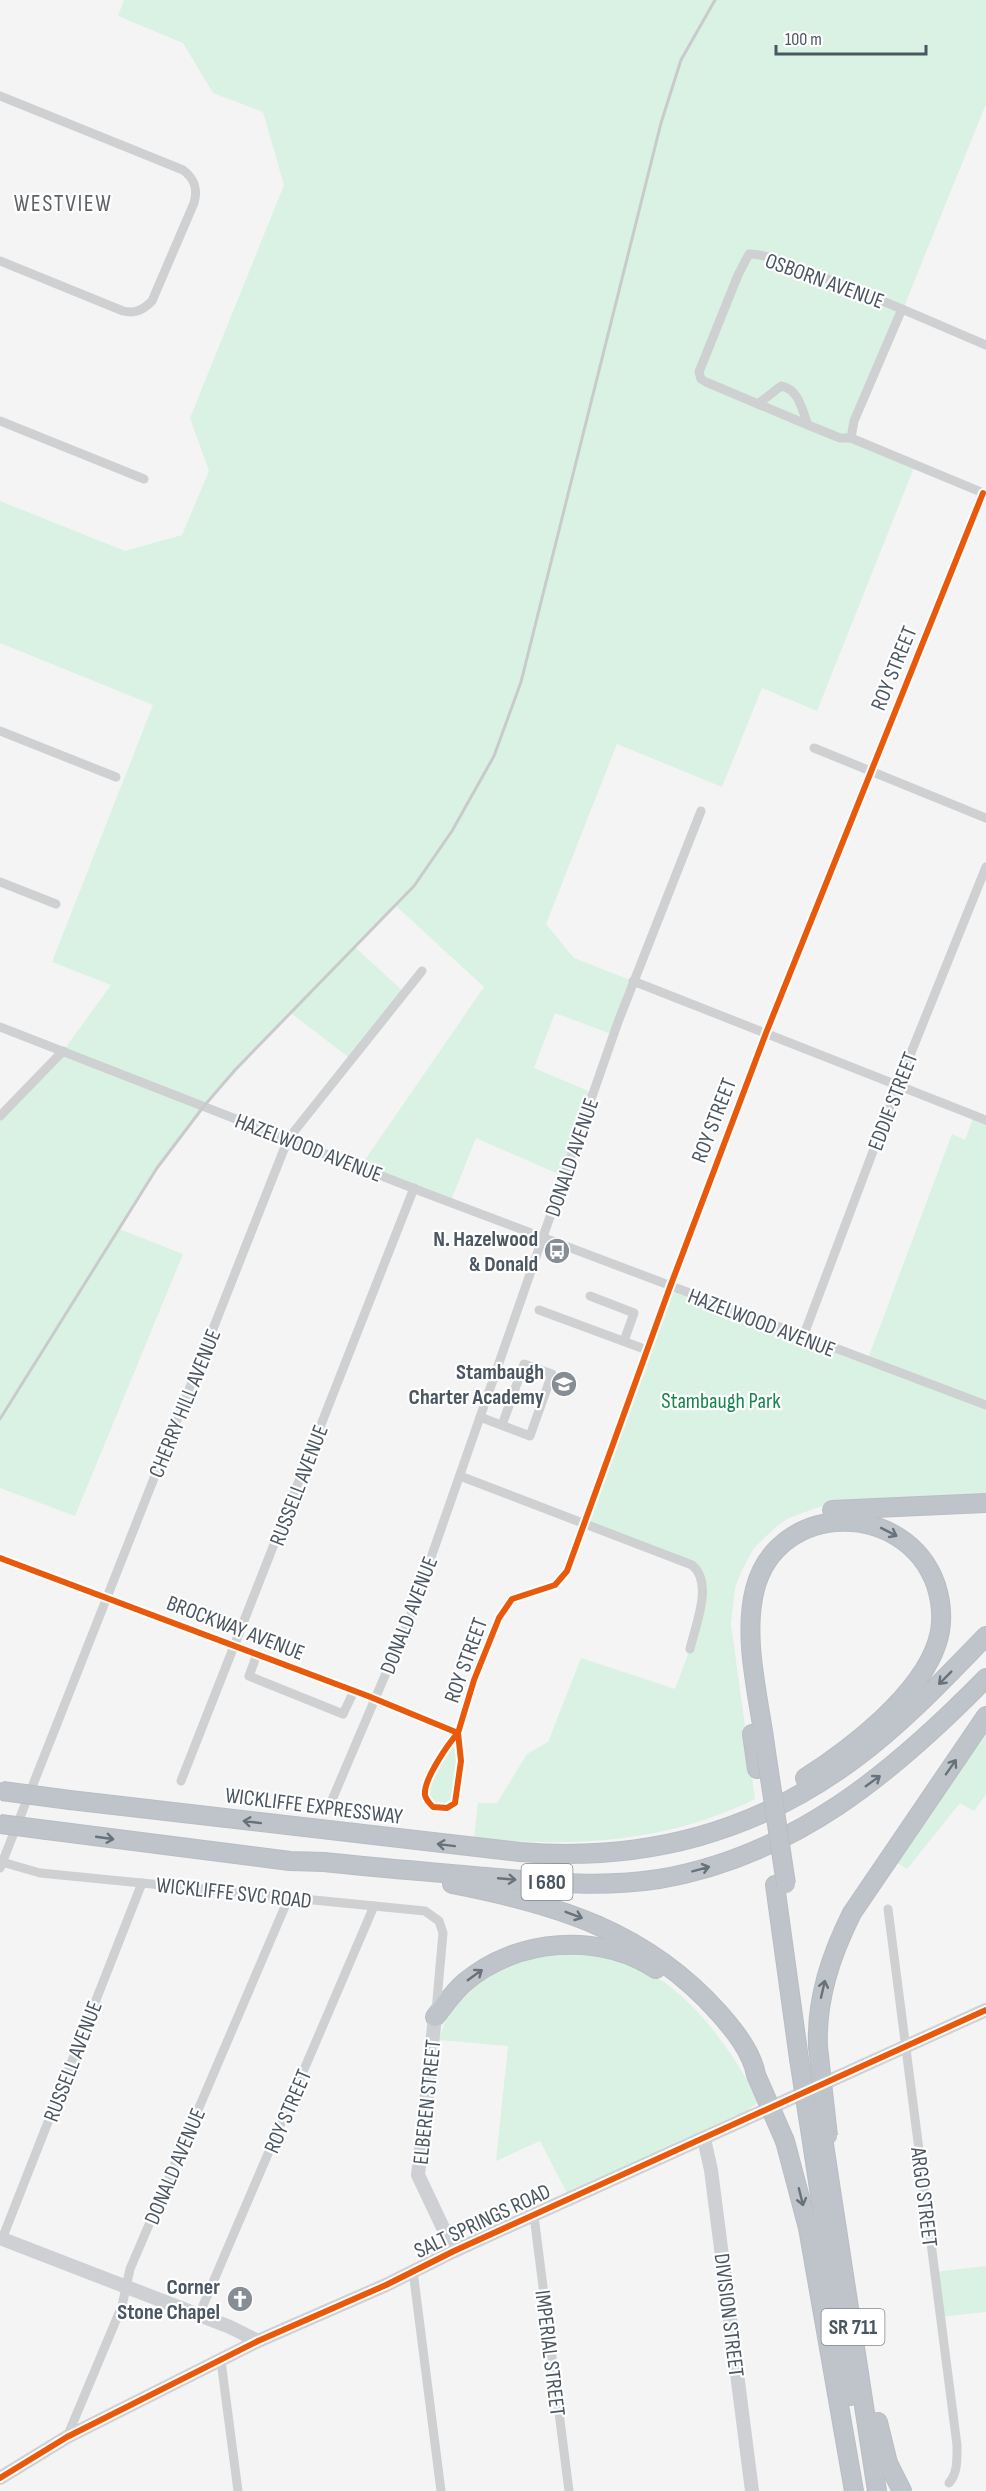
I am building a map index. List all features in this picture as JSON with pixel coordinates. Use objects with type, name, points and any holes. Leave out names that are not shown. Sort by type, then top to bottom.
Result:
[{"type":"highway","points":[[864,2491],[809,2053],[781,1884],[757,1769],[739,1645],[738,1612],[747,1574],[765,1546],[792,1524],[807,1516],[830,1510],[986,1503]]},
{"type":"highway","points":[[520,1852],[580,1849],[642,1841],[714,1823],[756,1807],[785,1790],[821,1767],[870,1729],[905,1694],[920,1675],[937,1644],[941,1622],[938,1591],[929,1569],[912,1547],[895,1534],[863,1522],[842,1521],[822,1524],[805,1530],[788,1540],[776,1551],[762,1572],[753,1596],[751,1637],[766,1752],[781,1884]]},
{"type":"highway","name":"WICKLIFFE EXPRESSWAY","points":[[1,1791],[456,1846],[560,1855],[629,1851],[704,1836],[757,1817],[814,1787],[863,1752],[936,1687],[986,1636]]},
{"type":"highway","name":"I 680","points":[[0,1824],[290,1861],[574,1884],[658,1879],[744,1855],[838,1808],[903,1759],[986,1678]]},
{"type":"highway","points":[[809,2053],[823,1988],[836,1946],[852,1913],[986,1716]]},
{"type":"highway","points":[[290,1861],[323,1870],[442,1882],[562,1910],[606,1928],[660,1959],[701,1993],[736,2035],[754,2063],[756,2075],[785,2141],[808,2228],[854,2491]]},
{"type":"highway","points":[[435,2017],[464,1983],[501,1959],[551,1945],[572,1944],[604,1948],[641,1960],[677,1984],[710,2016],[756,2075]]},
{"type":"highway","name":"SR 711","points":[[821,2139],[828,2164],[877,2491]]},
{"type":"highway","points":[[860,2372],[871,2389],[888,2463],[902,2491]]},
{"type":"street","points":[[0,96],[187,172],[195,184],[196,196],[152,302],[146,308],[133,312],[123,311],[0,261]]},
{"type":"street","name":"OSBORN AVENUE","points":[[758,404],[706,382],[699,376],[700,368],[729,296],[749,254],[772,258],[986,345]]},
{"type":"street","points":[[851,438],[854,421],[902,309]]},
{"type":"street","points":[[808,425],[796,396],[789,387],[781,386],[758,404],[808,425],[840,438],[851,438],[985,493]]},
{"type":"street","points":[[0,421],[144,479]]},
{"type":"street","name":"ROY STREET","points":[[458,1733],[461,1754],[457,1798],[452,1806],[438,1809],[429,1803],[426,1789],[442,1755],[458,1733],[474,1680],[506,1605],[512,1599],[546,1589],[561,1579],[567,1571],[670,1287],[766,1033],[985,493]]},
{"type":"street","points":[[0,731],[116,777]]},
{"type":"street","points":[[814,748],[986,818]]},
{"type":"street","name":"DONALD AVENUE","points":[[329,1807],[412,1612],[633,981],[701,811]]},
{"type":"street","name":"EDDIE STREET","points":[[803,1337],[898,1085],[986,867]]},
{"type":"street","points":[[0,882],[56,904]]},
{"type":"street","name":"CHERRY HILL AVENUE","points":[[1,1865],[288,1139],[422,971]]},
{"type":"street","points":[[633,981],[986,1120]]},
{"type":"street","name":"HAZELWOOD AVENUE","points":[[0,1027],[670,1287],[986,1405]]},
{"type":"street","points":[[0,1116],[63,1051]]},
{"type":"street","name":"RUSSELL AVENUE","points":[[181,1781],[414,1188]]},
{"type":"street","points":[[590,1296],[634,1313],[624,1341]]},
{"type":"street","points":[[539,1310],[647,1350]]},
{"type":"street","points":[[480,1418],[530,1436],[552,1374],[524,1364],[501,1425]]},
{"type":"street","points":[[460,1476],[685,1562],[696,1569],[702,1582],[702,1595],[690,1649]]},
{"type":"street","name":"BROCKWAY AVENUE","points":[[0,1558],[375,1699],[458,1733]]},
{"type":"street","points":[[257,1654],[249,1676],[343,1714],[354,1691]]},
{"type":"street","name":"WICKLIFFE SVC ROAD","points":[[1,1865],[40,1873],[425,1911],[433,1915],[441,1926],[442,1944]]},
{"type":"street","name":"RUSSELL AVENUE","points":[[1,2239],[142,1883]]},
{"type":"street","name":"DONALD AVENUE","points":[[67,2437],[122,2306],[130,2269],[289,1897]]},
{"type":"street","name":"ROY STREET","points":[[199,2315],[374,1906]]},
{"type":"street","name":"ARGO STREET","points":[[888,1909],[957,2445],[953,2478],[949,2482]]},
{"type":"street","name":"ELBEREN STREET","points":[[442,1944],[418,2175],[454,2251]]},
{"type":"street","name":"SALT SPRINGS ROAD","points":[[0,2478],[67,2437],[258,2341],[986,2010]]},
{"type":"street","name":"DIVISION STREET","points":[[704,2139],[711,2169],[752,2491]]},
{"type":"street","name":"IMPERIAL STREET","points":[[534,2216],[569,2491]]},
{"type":"street","points":[[1,2239],[230,2327],[258,2341]]},
{"type":"street","points":[[413,2271],[441,2491]]},
{"type":"street","points":[[221,2361],[238,2491]]},
{"type":"green space","points":[[124,0],[986,0],[986,104],[851,438],[915,465],[817,711],[762,688],[722,787],[617,744],[546,924],[574,958],[633,981],[614,1035],[555,1013],[534,1068],[593,1093],[565,1177],[476,1138],[450,1203],[360,1167],[484,987],[395,905],[355,947],[405,993],[352,1060],[291,1013],[204,1106],[157,1168],[119,1229],[183,1254],[75,1516],[0,1488],[0,1116],[63,1051],[111,985],[52,962],[153,705],[0,643],[0,501],[125,551],[182,535],[209,471],[190,418],[284,185],[263,112],[213,93],[183,43],[118,16]]},
{"type":"green space","name":"Stambaugh Park","points":[[974,1115],[986,1120],[986,1495],[833,1502],[789,1518],[754,1548],[735,1588],[731,1624],[755,1799],[722,1814],[687,1825],[618,1839],[546,1842],[474,1838],[478,1803],[497,1803],[527,1754],[548,1742],[581,1658],[675,1689],[690,1649],[702,1595],[696,1569],[584,1524],[670,1287],[867,1361],[952,1134],[965,1140]]},
{"type":"green space","points":[[458,1733],[457,1798],[442,1809],[425,1795],[442,1754]]},
{"type":"green space","points":[[986,1735],[986,1794],[974,1811],[960,1803],[907,1869],[894,1861]]},
{"type":"green space","points":[[589,1951],[646,1971],[681,1995],[726,2046],[758,2102],[729,2126],[570,2199],[540,2141],[496,2161],[508,2046],[439,2040],[449,2009],[475,1982],[526,1956]]},
{"type":"green space","points":[[986,2266],[986,2312],[940,2317],[934,2272]]},
{"type":"railway","points":[[0,1419],[157,1168],[204,1106],[235,1070],[414,886],[452,831],[494,756],[521,682],[661,123],[681,60],[715,0]]},
{"type":"cycle path","points":[[0,1558],[368,1696],[458,1733],[443,1753],[425,1788],[427,1800],[433,1807],[447,1808],[455,1803],[461,1761],[458,1733],[474,1680],[499,1618],[512,1599],[555,1585],[567,1571],[670,1287],[766,1033],[983,493]]},
{"type":"cycle path","points":[[0,2478],[67,2437],[258,2341],[386,2285],[454,2251],[986,2010]]},
{"type":"place","name":"N. Hazelwood & Donald","points":[[557,1251]]},
{"type":"place","name":"Stambaugh Charter Academy","points":[[564,1384]]},
{"type":"place","name":"Corner Stone Chapel","points":[[240,2299]]},
{"type":"district","name":"WESTVIEW","points":[[63,203]]}]
